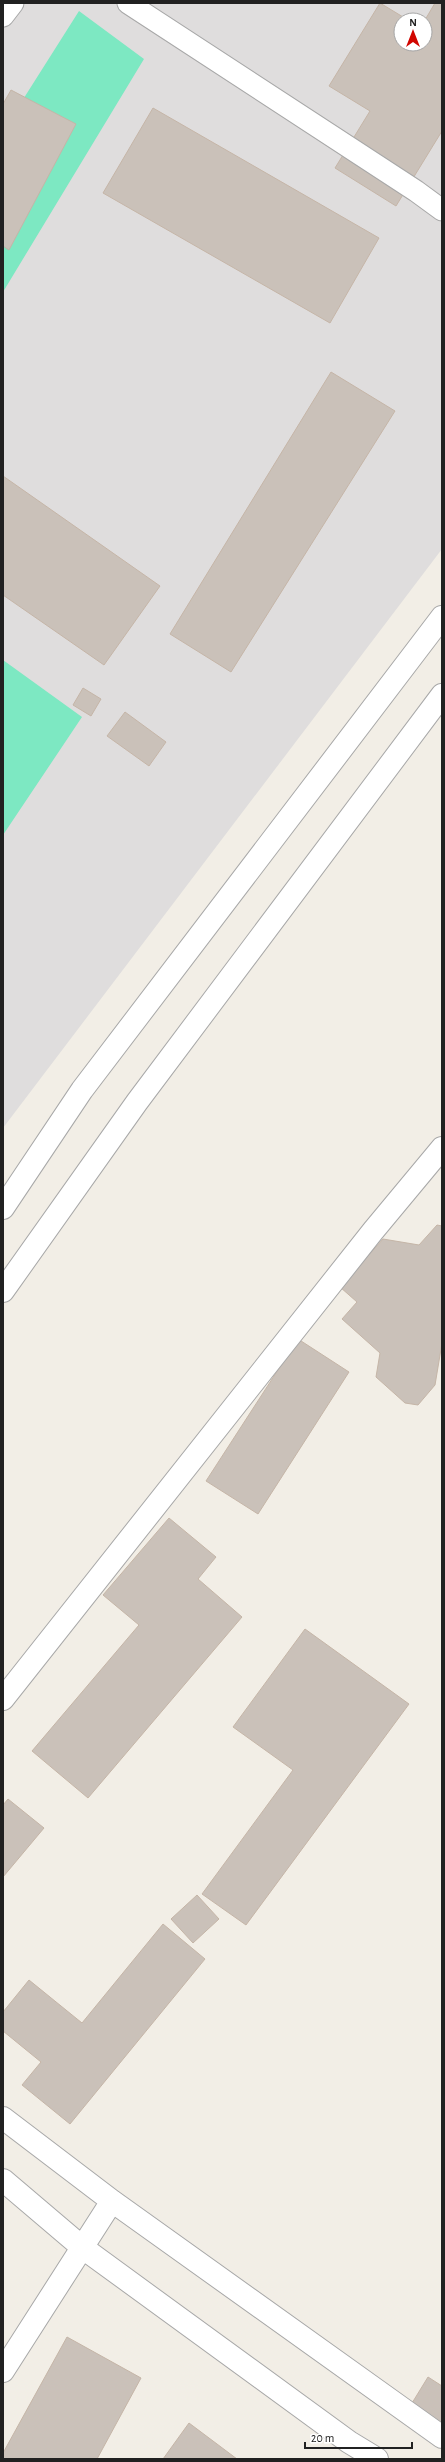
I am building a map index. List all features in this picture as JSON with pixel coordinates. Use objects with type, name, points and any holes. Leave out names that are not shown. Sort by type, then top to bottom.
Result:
[{"type":"street","points":[[3,1208],[82,1090],[442,617]]},
{"type":"street","points":[[3,1291],[137,1102],[442,695]]},
{"type":"street","points":[[3,1699],[373,1231],[442,1148]]},
{"type":"street","points":[[3,2118],[112,2201],[442,2436]]},
{"type":"street","points":[[3,2180],[83,2248],[349,2442],[377,2459]]},
{"type":"street","points":[[3,2371],[112,2201]]},
{"type":"lane","points":[[3,16],[13,3]]},
{"type":"lane","points":[[128,3],[416,191],[442,210]]},
{"type":"shaded area","points":[[3,3],[442,3],[442,549],[3,1128]]},
{"type":"green space","points":[[79,11],[144,59],[3,292],[3,131]]},
{"type":"green space","points":[[3,660],[82,717],[3,835]]},
{"type":"building","points":[[380,3],[395,12],[393,12],[393,52],[433,52],[433,12],[430,12],[435,3],[442,3],[442,131],[396,206],[335,168],[370,111],[329,86]]},
{"type":"building","points":[[11,90],[76,124],[9,250],[3,246],[3,104]]},
{"type":"building","points":[[153,108],[379,238],[330,323],[103,193]]},
{"type":"building","points":[[331,372],[395,411],[231,672],[170,634]]},
{"type":"building","points":[[3,476],[160,586],[104,665],[3,595]]},
{"type":"building","points":[[83,688],[101,699],[91,716],[73,705]]},
{"type":"building","points":[[125,712],[166,742],[149,766],[107,736]]},
{"type":"building","points":[[437,1225],[442,1226],[442,1343],[435,1385],[418,1405],[405,1403],[376,1377],[380,1353],[342,1319],[357,1302],[340,1287],[383,1239],[419,1245]]},
{"type":"building","points":[[298,1339],[349,1372],[258,1514],[206,1481]]},
{"type":"building","points":[[169,1518],[216,1557],[198,1579],[242,1617],[88,1798],[32,1751],[139,1625],[103,1595]]},
{"type":"building","points":[[305,1629],[409,1704],[246,1925],[202,1894],[293,1770],[233,1727]]},
{"type":"building","points":[[8,1799],[44,1828],[3,1877],[3,1805]]},
{"type":"building","points":[[197,1895],[219,1919],[193,1943],[171,1919]]},
{"type":"building","points":[[163,1924],[205,1959],[70,2124],[22,2085],[41,2062],[3,2031],[3,2012],[29,1980],[82,2023]]},
{"type":"building","points":[[67,2337],[141,2378],[97,2459],[3,2459],[3,2453]]},
{"type":"building","points":[[428,2377],[442,2386],[442,2423],[440,2426],[409,2408]]},
{"type":"building","points":[[189,2423],[237,2459],[163,2459]]}]
